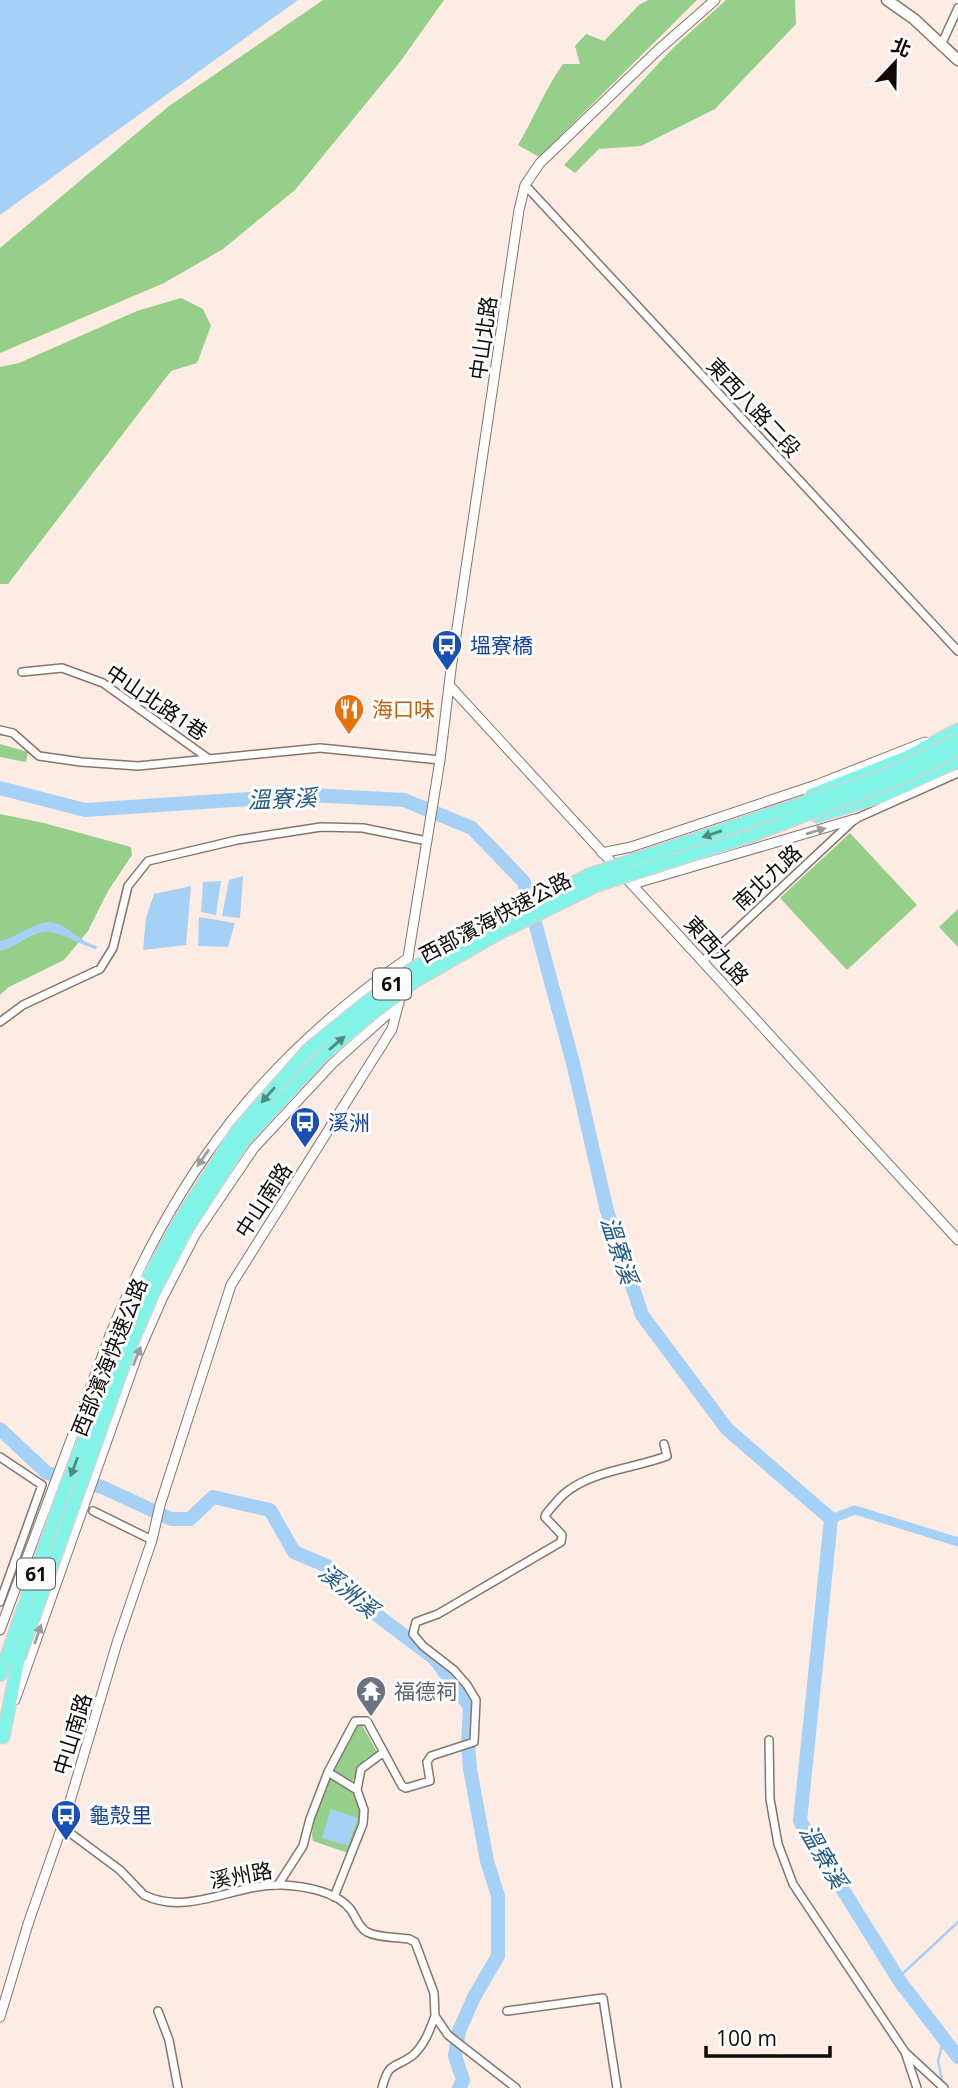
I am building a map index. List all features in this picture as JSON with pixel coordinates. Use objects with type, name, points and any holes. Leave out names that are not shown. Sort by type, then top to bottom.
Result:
[{"type":"highway","points":[[753,820],[907,757],[958,728]]},
{"type":"highway","name":"西部濱海快速公路","points":[[0,1707],[64,1494],[143,1288],[179,1222],[237,1130],[309,1049],[411,970],[507,916],[589,875],[884,776],[958,740]]},
{"type":"highway","name":"西部濱海快速公路","points":[[0,1675],[14,1655],[130,1346],[153,1293],[186,1230],[244,1140],[323,1055],[374,1011],[415,981],[497,934],[597,885],[750,836],[906,776],[958,750]]},
{"type":"highway","points":[[750,836],[884,795],[958,761]]},
{"type":"highway","points":[[0,1667],[14,1655]]},
{"type":"highway","points":[[1,1741],[14,1655]]},
{"type":"main road","points":[[887,0],[942,43],[958,60]]},
{"type":"street","name":"中山北路","points":[[427,841],[519,210],[525,185],[540,163],[712,1]]},
{"type":"street","points":[[942,43],[958,8]]},
{"type":"street","name":"東西八路二段","points":[[525,185],[958,652]]},
{"type":"street","name":"中山北路1巷","points":[[22,672],[62,668],[103,683],[209,759],[320,748],[440,760]]},
{"type":"street","name":"東西九路","points":[[449,685],[958,1240]]},
{"type":"street","points":[[602,853],[631,847],[817,785],[958,728]]},
{"type":"street","points":[[0,730],[13,733],[39,756],[82,762],[164,765],[209,759]]},
{"type":"street","name":"南北九路","points":[[702,961],[855,819],[958,773]]},
{"type":"street","points":[[633,884],[855,819]]},
{"type":"street","points":[[0,1022],[23,1005],[100,969],[113,948],[128,886],[148,861],[237,841],[321,827],[363,828],[427,841]]},
{"type":"street","name":"中山南路","points":[[0,2017],[231,1284],[393,1029],[400,1004],[427,841]]},
{"type":"street","points":[[0,1630],[65,1452],[132,1283],[160,1225],[223,1129],[278,1065],[318,1027],[368,986],[408,958]]},
{"type":"street","points":[[1,1741],[136,1356],[195,1235],[254,1148],[332,1064],[400,1004]]},
{"type":"street","points":[[278,1885],[303,1846],[328,1772],[355,1721],[368,1721],[402,1786],[406,1788],[430,1781],[427,1762],[431,1756],[474,1742],[475,1700],[454,1670],[423,1646],[413,1634],[416,1622],[438,1614],[561,1542],[562,1535],[545,1514],[568,1491],[592,1477],[667,1456],[664,1444]]},
{"type":"street","points":[[0,1457],[42,1485],[0,1602]]},
{"type":"street","points":[[93,1511],[152,1540]]},
{"type":"street","points":[[769,1740],[770,1799],[778,1844],[793,1884],[905,2052],[944,2088]]},
{"type":"street","points":[[334,1898],[363,1824],[364,1810],[357,1790],[361,1769],[384,1752]]},
{"type":"street","points":[[328,1772],[357,1790]]},
{"type":"street","name":"溪州路","points":[[62,1827],[99,1852],[144,1895],[151,1898],[172,1903],[200,1900],[253,1887],[278,1885],[298,1887],[334,1898],[350,1908],[368,1933],[415,1942],[434,1993],[435,2016]]},
{"type":"street","points":[[507,2011],[603,1998],[617,2088]]},
{"type":"street","points":[[158,2011],[170,2040],[178,2088]]},
{"type":"street","points":[[382,2088],[388,2071],[396,2063],[412,2056],[427,2037],[435,2016]]},
{"type":"street","points":[[435,2016],[447,2035],[516,2088]]},
{"type":"street","points":[[905,2052],[917,2088]]},
{"type":"green space","points":[[323,0],[444,0],[400,62],[295,190],[223,249],[164,283],[0,353],[0,248],[169,106]]},
{"type":"green space","points":[[648,0],[697,0],[539,157],[518,145],[563,64],[580,64],[575,46],[586,34],[604,41],[639,5]]},
{"type":"green space","points":[[726,0],[795,0],[796,24],[715,109],[641,146],[599,149],[575,173],[564,165],[674,47]]},
{"type":"green space","points":[[181,298],[203,309],[211,326],[197,363],[171,371],[8,584],[0,584],[0,367],[19,363],[137,311]]},
{"type":"green space","points":[[0,744],[28,752],[26,762],[0,757]]},
{"type":"green space","points":[[0,814],[131,847],[132,855],[108,891],[88,931],[64,960],[9,987],[0,995]]},
{"type":"green space","points":[[850,833],[917,905],[847,970],[780,898]]},
{"type":"green space","points":[[958,909],[958,947],[939,927]]},
{"type":"green space","points":[[362,1725],[378,1754],[365,1759],[352,1782],[362,1812],[348,1853],[313,1841],[312,1832],[335,1766],[355,1726]]},
{"type":"water","points":[[0,0],[298,0],[0,215]]},
{"type":"water","points":[[243,876],[240,918],[222,916],[229,880]]},
{"type":"water","points":[[221,881],[216,915],[201,912],[203,882]]},
{"type":"water","points":[[191,886],[186,945],[143,950],[146,918],[154,894]]},
{"type":"water","points":[[199,917],[235,923],[228,947],[198,946]]},
{"type":"water","points":[[49,922],[62,926],[84,941],[97,946],[96,949],[59,934],[44,932],[0,951],[0,941]]},
{"type":"water","points":[[331,1809],[358,1818],[348,1846],[322,1838]]},
{"type":"waterway","name":"溫寮溪","points":[[0,788],[85,810],[310,795],[404,800],[472,828],[524,882],[573,1063],[607,1211],[642,1315],[727,1429],[831,1519],[800,1821],[901,1983],[958,2057]]},
{"type":"waterway","name":"溪洲溪","points":[[0,1429],[47,1473],[102,1487],[171,1519],[190,1519],[213,1497],[270,1510],[294,1552],[327,1566],[348,1593],[435,1659],[470,1707],[470,1769],[487,1861],[498,1896],[498,1956],[474,1997],[459,2031],[455,2056],[463,2080],[459,2088]]},
{"type":"waterway","points":[[831,1519],[855,1510],[958,1542]]},
{"type":"waterway","points":[[898,1978],[958,1922]]},
{"type":"waterway","points":[[943,2085],[938,2061],[944,2038]]},
{"type":"place","name":"塭寮橋","points":[[447,672]]},
{"type":"place","name":"海口味","points":[[349,736]]},
{"type":"place","name":"溪洲","points":[[305,1149]]},
{"type":"place","name":"福德祠","points":[[371,1718]]},
{"type":"place","name":"龜殼里","points":[[66,1842]]}]
